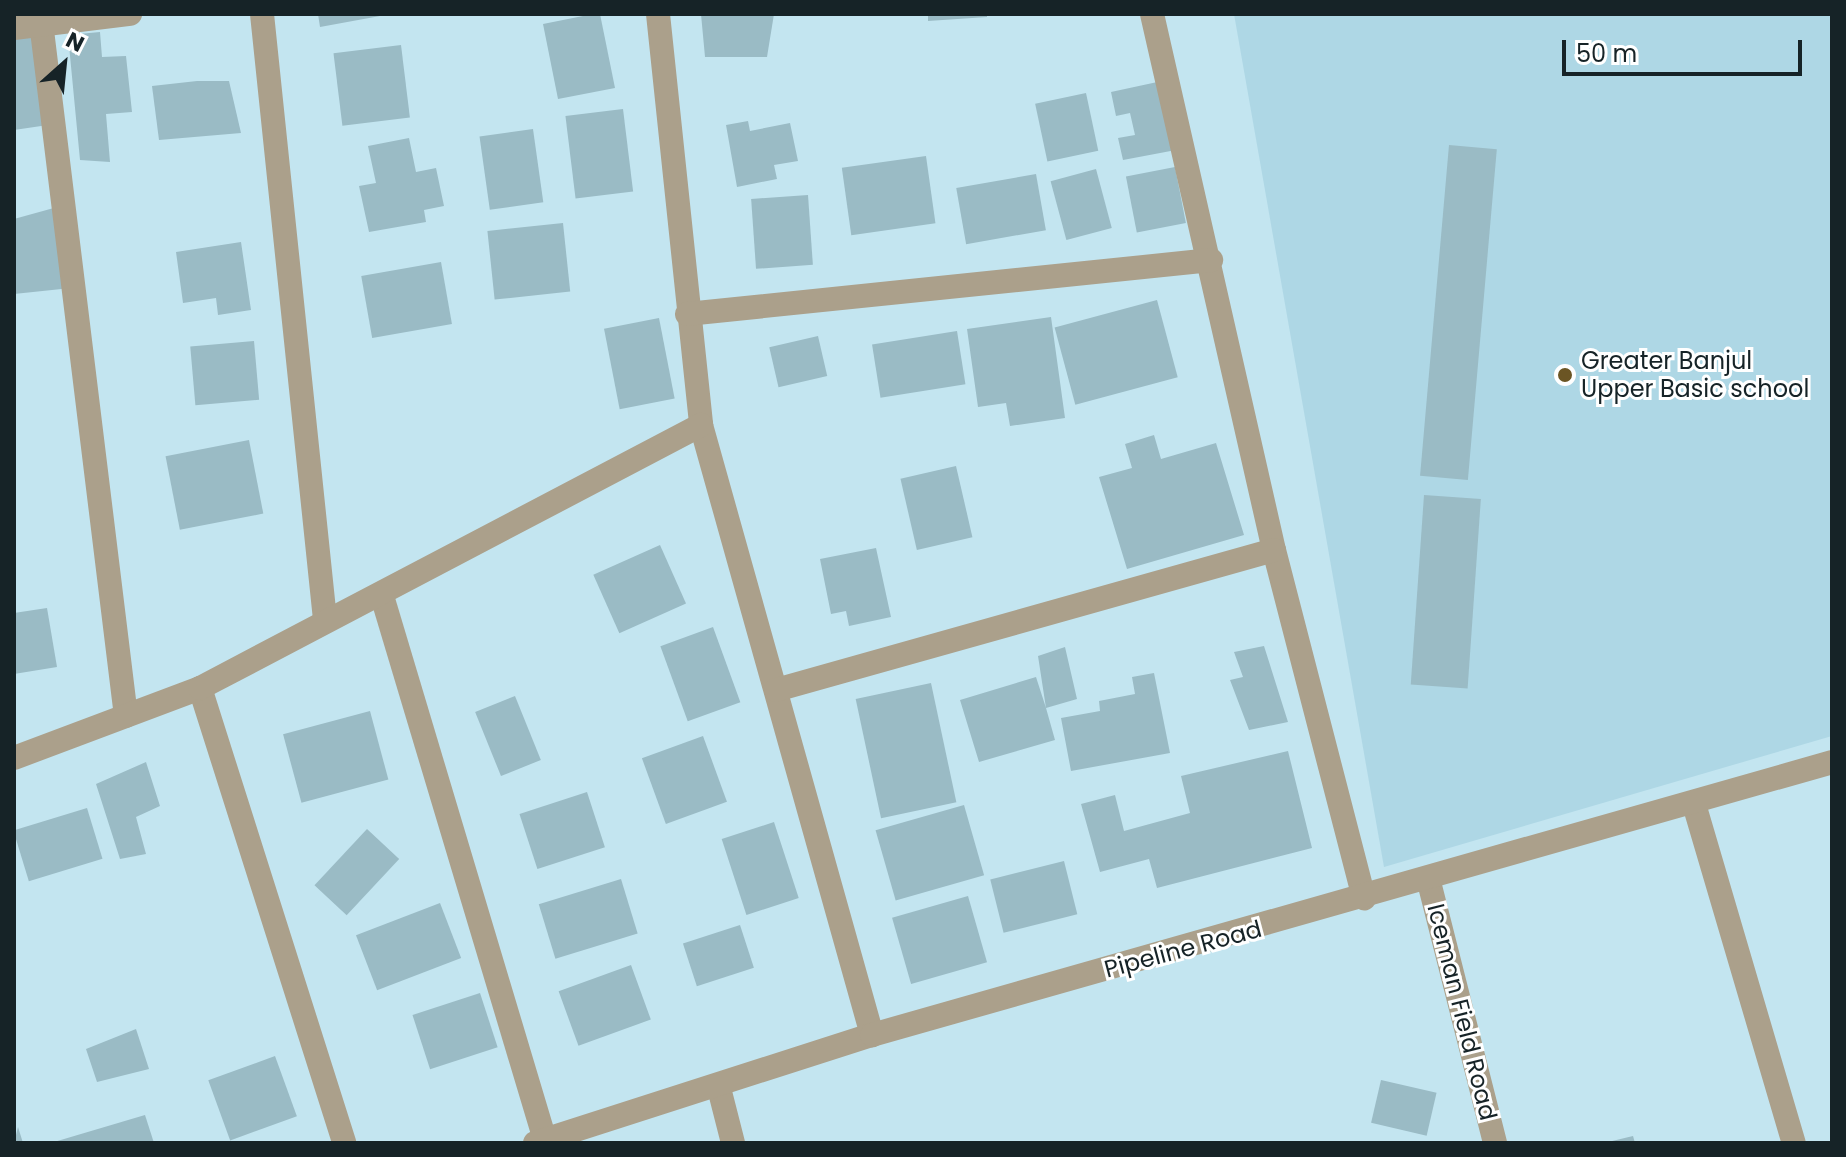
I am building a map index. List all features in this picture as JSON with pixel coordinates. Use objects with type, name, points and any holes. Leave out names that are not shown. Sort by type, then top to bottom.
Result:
[{"type":"street","points":[[14,28],[40,19],[130,14]]},
{"type":"street","points":[[262,14],[325,620]]},
{"type":"street","points":[[658,14],[701,425],[872,1035]]},
{"type":"street","points":[[1152,14],[1211,260],[1274,550],[1364,899]]},
{"type":"street","points":[[40,19],[126,716]]},
{"type":"street","points":[[687,314],[1211,260]]},
{"type":"street","points":[[14,758],[200,688],[325,620],[382,596],[701,425]]},
{"type":"street","points":[[776,690],[1274,550]]},
{"type":"street","points":[[382,596],[540,1142]]},
{"type":"street","points":[[200,688],[344,1143]]},
{"type":"street","name":"Pipeline Road","points":[[540,1142],[719,1088],[872,1035],[1429,882],[1832,762]]},
{"type":"street","points":[[1694,804],[1794,1143]]},
{"type":"street","name":"Iceman Field Road","points":[[1429,882],[1495,1143]]},
{"type":"street","points":[[719,1088],[733,1143]]},
{"type":"shaded area","name":"Greater Banjul Upper Basic school","points":[[1234,14],[1832,14],[1832,736],[1384,867]]},
{"type":"building","points":[[318,14],[380,14],[380,16],[320,27]]},
{"type":"building","points":[[600,14],[615,88],[558,99],[543,24]]},
{"type":"building","points":[[701,14],[774,14],[767,57],[705,57]]},
{"type":"building","points":[[928,14],[987,14],[987,17],[928,21]]},
{"type":"building","points":[[34,30],[48,125],[14,130],[14,33]]},
{"type":"building","points":[[100,32],[102,57],[126,56],[132,112],[106,114],[110,162],[80,160],[68,35]]},
{"type":"building","points":[[401,45],[410,117],[342,126],[334,53]]},
{"type":"building","points":[[229,81],[241,133],[159,140],[152,86]]},
{"type":"building","points":[[1162,81],[1176,150],[1123,160],[1118,138],[1135,135],[1130,113],[1116,116],[1111,92]]},
{"type":"building","points":[[1086,93],[1098,151],[1047,162],[1035,104]]},
{"type":"building","points":[[623,109],[633,191],[576,198],[565,116]]},
{"type":"building","points":[[748,121],[750,131],[790,123],[798,161],[774,165],[777,179],[737,187],[726,125]]},
{"type":"building","points":[[533,129],[543,202],[490,210],[480,137]]},
{"type":"building","points":[[409,138],[416,172],[436,168],[444,206],[424,210],[426,222],[369,232],[359,186],[376,183],[368,146]]},
{"type":"building","points":[[1449,145],[1497,149],[1468,480],[1420,476]]},
{"type":"building","points":[[926,156],[935,223],[851,235],[842,168]]},
{"type":"building","points":[[1175,167],[1186,223],[1137,232],[1126,177]]},
{"type":"building","points":[[1096,169],[1112,228],[1066,240],[1051,181]]},
{"type":"building","points":[[1036,174],[1046,230],[966,244],[956,188]]},
{"type":"building","points":[[808,195],[813,265],[756,269],[751,199]]},
{"type":"building","points":[[61,206],[71,288],[14,294],[14,219]]},
{"type":"building","points":[[563,223],[570,292],[495,300],[487,231]]},
{"type":"building","points":[[241,242],[251,310],[218,315],[216,298],[183,303],[176,252]]},
{"type":"building","points":[[441,262],[452,324],[372,338],[361,276]]},
{"type":"building","points":[[1157,300],[1178,377],[1075,405],[1055,327]]},
{"type":"building","points":[[1051,317],[1065,418],[1010,426],[1006,403],[978,407],[967,329]]},
{"type":"building","points":[[659,318],[675,398],[620,409],[604,329]]},
{"type":"building","points":[[957,331],[965,384],[881,398],[872,344]]},
{"type":"building","points":[[818,336],[827,376],[779,387],[769,347]]},
{"type":"building","points":[[254,341],[259,400],[195,405],[190,347]]},
{"type":"building","points":[[1154,435],[1161,459],[1216,443],[1244,535],[1127,569],[1099,477],[1132,468],[1125,444]]},
{"type":"building","points":[[249,440],[263,514],[180,530],[166,456]]},
{"type":"building","points":[[956,466],[972,537],[917,550],[900,479]]},
{"type":"building","points":[[1424,495],[1481,499],[1468,689],[1411,685]]},
{"type":"building","points":[[660,545],[686,603],[619,633],[593,575]]},
{"type":"building","points":[[876,548],[891,617],[849,626],[846,611],[831,614],[820,559]]},
{"type":"building","points":[[47,608],[57,667],[14,674],[14,613]]},
{"type":"building","points":[[713,627],[740,702],[688,721],[660,646]]},
{"type":"building","points":[[1264,646],[1288,722],[1249,730],[1230,680],[1243,677],[1234,652]]},
{"type":"building","points":[[1065,647],[1077,699],[1046,708],[1038,656]]},
{"type":"building","points":[[1154,673],[1170,753],[1071,771],[1061,718],[1100,711],[1099,701],[1135,694],[1132,677]]},
{"type":"building","points":[[1036,677],[1055,740],[979,762],[960,700]]},
{"type":"building","points":[[931,683],[956,802],[881,818],[856,699]]},
{"type":"building","points":[[515,696],[541,760],[501,776],[475,712]]},
{"type":"building","points":[[370,711],[388,780],[301,803],[283,734]]},
{"type":"building","points":[[703,736],[727,802],[666,824],[642,758]]},
{"type":"building","points":[[1288,751],[1312,848],[1157,888],[1149,859],[1100,872],[1081,804],[1115,795],[1124,831],[1190,813],[1181,776]]},
{"type":"building","points":[[146,762],[160,806],[136,817],[146,854],[120,859],[96,784]]},
{"type":"building","points":[[587,792],[605,847],[537,869],[519,814]]},
{"type":"building","points":[[964,805],[984,875],[896,901],[876,830]]},
{"type":"building","points":[[87,808],[102,859],[29,881],[14,830]]},
{"type":"building","points":[[774,822],[799,898],[746,915],[722,839]]},
{"type":"building","points":[[367,829],[399,859],[347,915],[314,885]]},
{"type":"building","points":[[1064,861],[1077,914],[1004,933],[990,879]]},
{"type":"building","points":[[621,879],[638,934],[555,959],[539,904]]},
{"type":"building","points":[[968,896],[987,962],[911,984],[892,918]]},
{"type":"building","points":[[440,903],[461,958],[377,990],[356,935]]},
{"type":"building","points":[[740,925],[754,968],[697,986],[683,944]]},
{"type":"building","points":[[631,965],[651,1020],[578,1046],[559,991]]},
{"type":"building","points":[[480,993],[498,1047],[430,1069],[412,1015]]},
{"type":"building","points":[[136,1029],[149,1069],[97,1082],[86,1049]]},
{"type":"building","points":[[275,1056],[297,1116],[230,1140],[208,1080]]},
{"type":"building","points":[[1381,1080],[1437,1093],[1427,1136],[1371,1123]]},
{"type":"building","points":[[145,1115],[154,1143],[54,1143],[54,1142]]},
{"type":"building","points":[[18,1127],[23,1143],[14,1143]]},
{"type":"building","points":[[1633,1136],[1635,1143],[1608,1143],[1608,1142]]},
{"type":"place","name":"Greater Banjul Upper Basic school","points":[[1565,375]]}]
